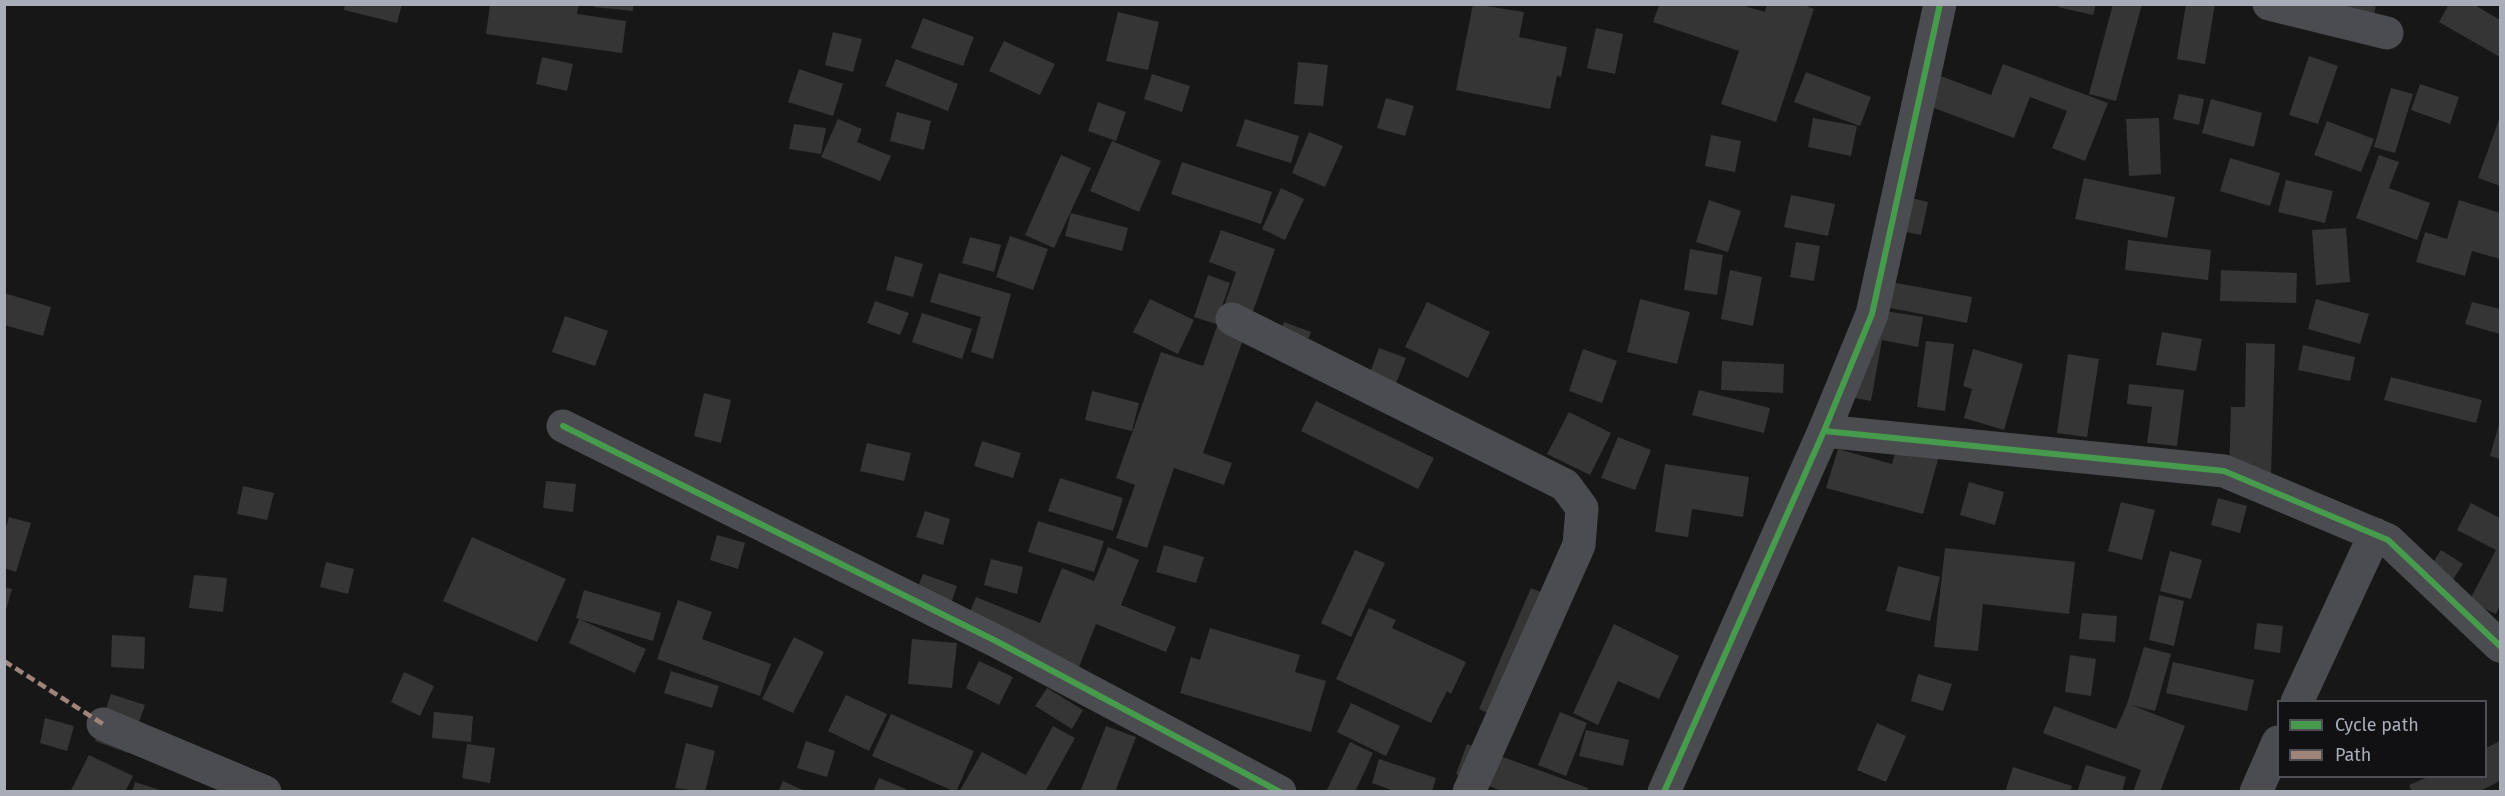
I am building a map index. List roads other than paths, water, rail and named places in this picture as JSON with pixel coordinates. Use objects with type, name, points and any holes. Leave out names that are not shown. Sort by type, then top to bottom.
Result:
[{"type":"street","points":[[1664,792],[1824,431],[1872,314],[1940,4]]},
{"type":"street","points":[[2269,4],[2387,33]]},
{"type":"street","points":[[1232,320],[1564,485],[1582,508],[1579,545],[1469,792]]},
{"type":"street","points":[[563,426],[996,641],[1280,792]]},
{"type":"street","points":[[1824,431],[2224,471],[2388,540],[2500,646]]},
{"type":"street","points":[[2298,700],[2375,534]]},
{"type":"street","points":[[103,724],[266,792]]},
{"type":"street","points":[[2256,792],[2277,744]]}]
